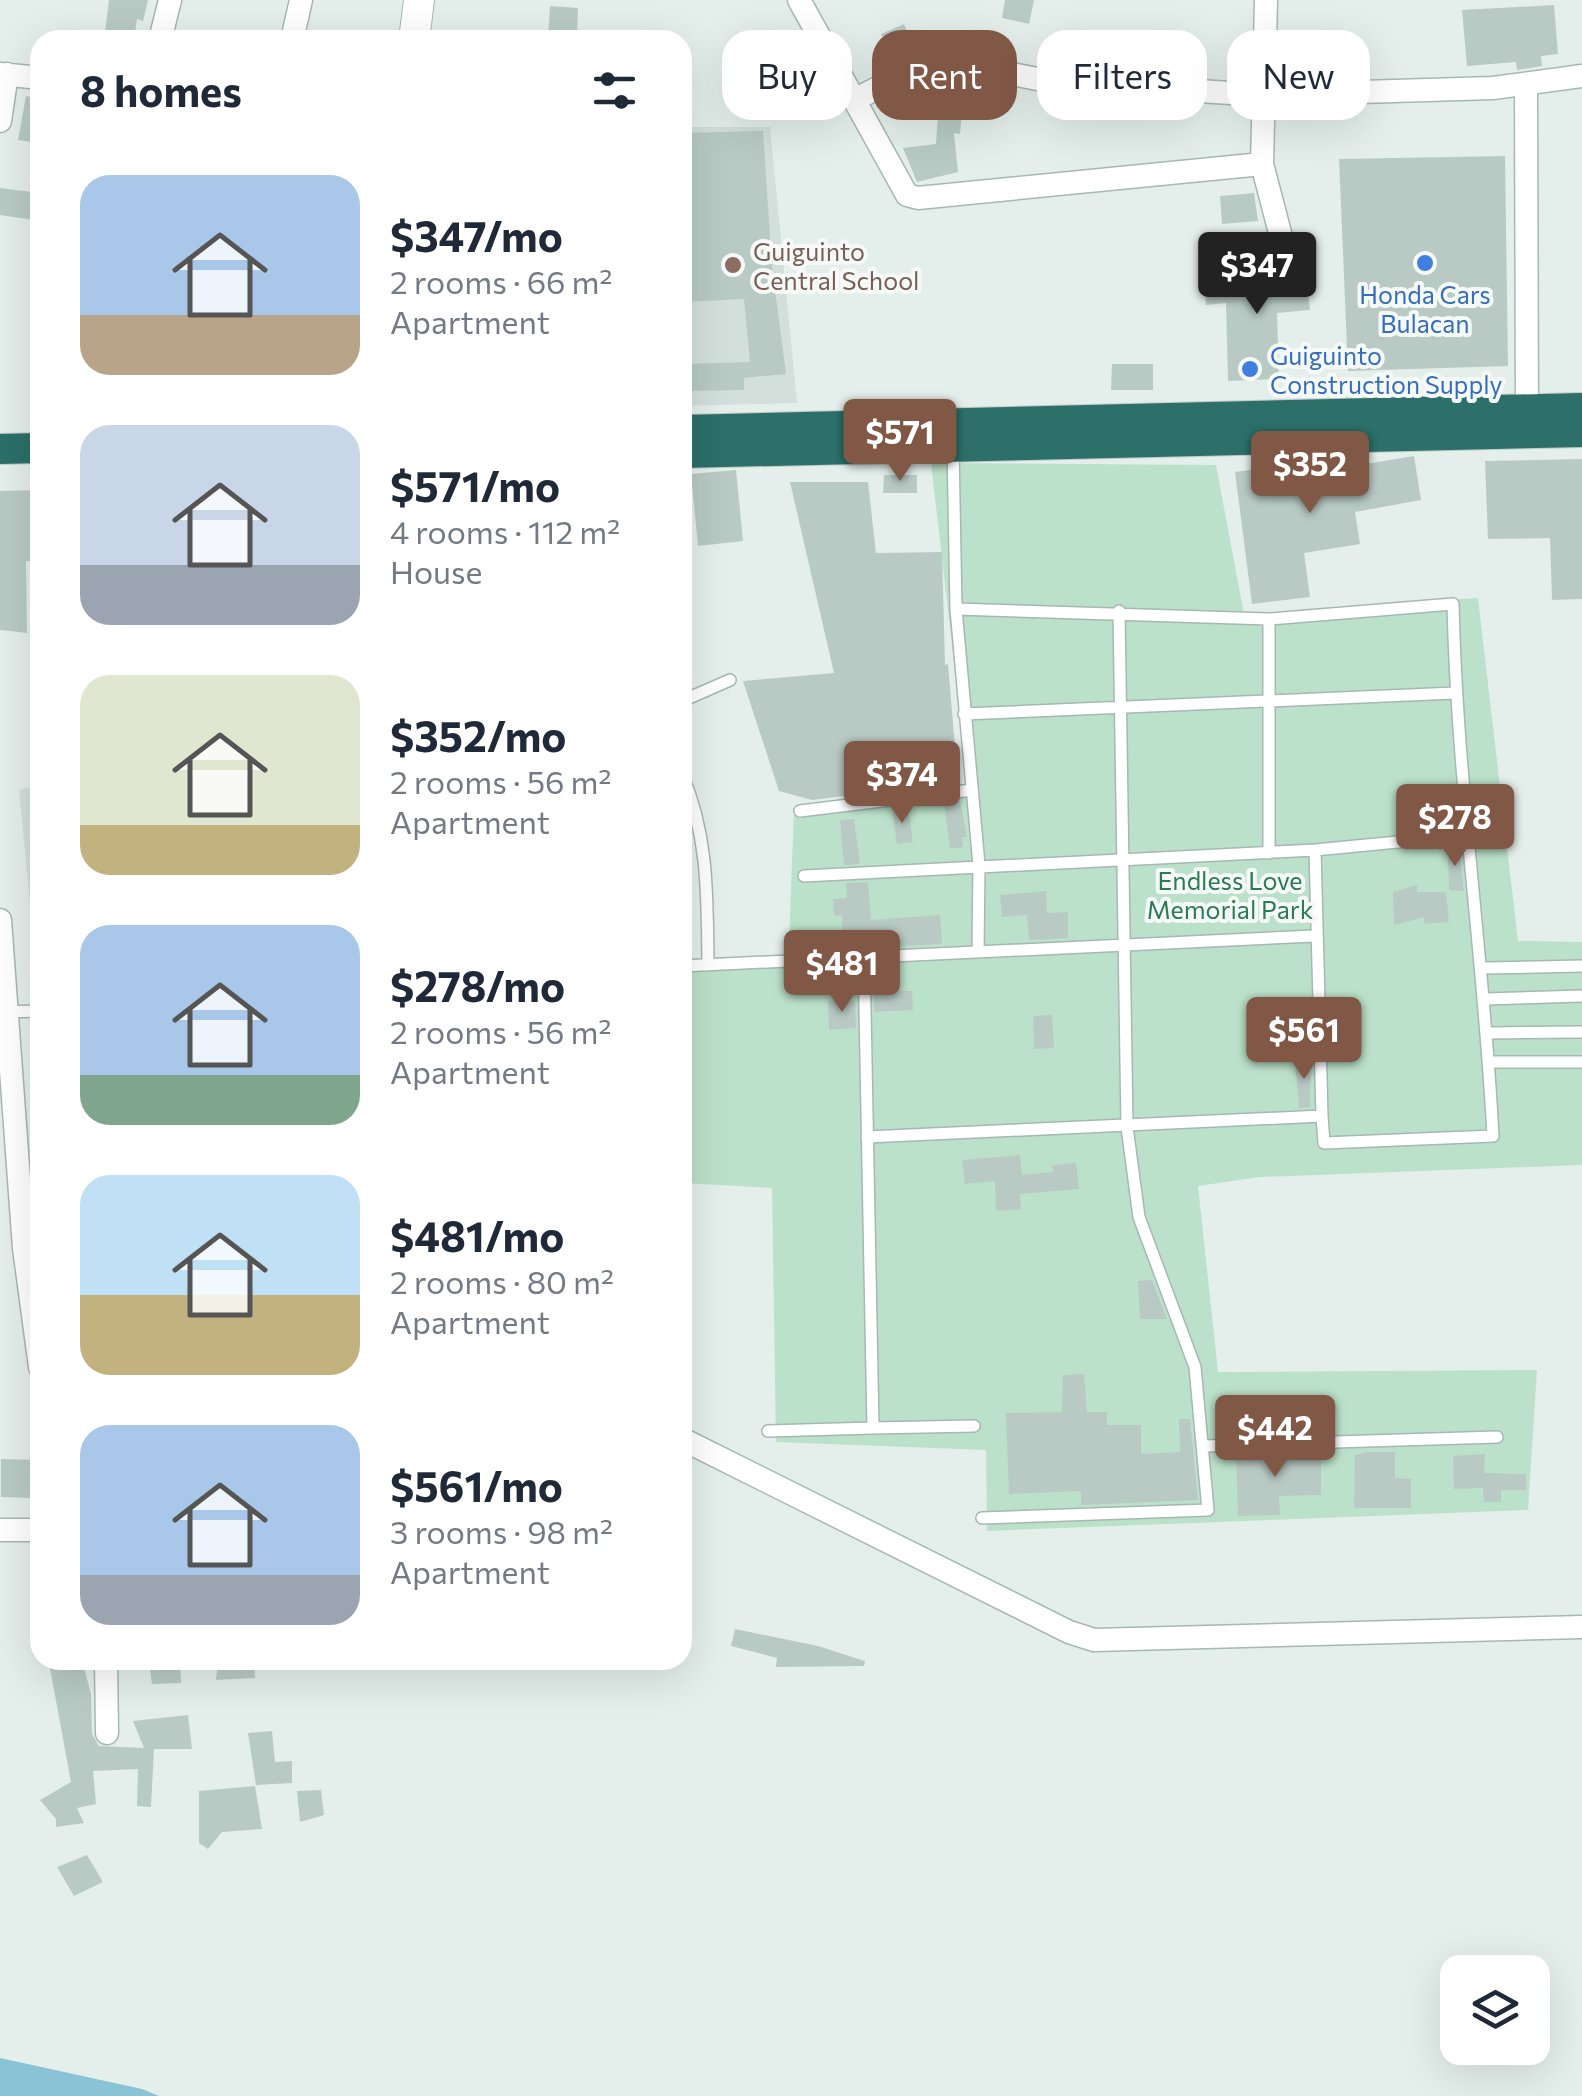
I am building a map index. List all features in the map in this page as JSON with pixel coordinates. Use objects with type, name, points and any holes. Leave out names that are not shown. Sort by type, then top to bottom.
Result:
[{"type":"highway","points":[[692,453],[953,447],[1527,421],[1582,408]]},
{"type":"highway","points":[[692,430],[1527,421],[1582,432]]},
{"type":"highway","points":[[0,449],[30,448]]},
{"type":"highway","points":[[0,468],[30,467]]},
{"type":"street","points":[[162,30],[170,0]]},
{"type":"street","points":[[294,30],[301,0]]},
{"type":"street","points":[[416,30],[420,0]]},
{"type":"street","points":[[1265,30],[1266,0]]},
{"type":"street","points":[[805,2],[900,186],[918,198],[1262,164]]},
{"type":"street","points":[[856,98],[934,59],[1053,82],[1227,94]]},
{"type":"street","points":[[0,121],[4,74],[30,77]]},
{"type":"street","points":[[1370,91],[1526,84],[1582,76]]},
{"type":"street","points":[[1526,84],[1527,421]]},
{"type":"street","points":[[1263,120],[1262,164],[1285,252]]},
{"type":"street","points":[[0,920],[30,1293]]},
{"type":"street","points":[[692,1444],[1069,1632],[1094,1640],[1582,1627]]},
{"type":"street","points":[[0,1530],[30,1530]]},
{"type":"street","points":[[106,1670],[107,1732]]},
{"type":"lane","points":[[953,447],[956,609],[979,865],[978,952]]},
{"type":"lane","points":[[956,609],[1119,611],[1269,619],[1453,604],[1455,694],[1484,968],[1493,1136],[1324,1143],[1314,936],[1315,850]]},
{"type":"lane","points":[[982,1518],[1208,1510],[1193,1356],[1140,1217],[1126,1128],[1127,942],[1119,611]]},
{"type":"lane","points":[[1269,619],[1269,853]]},
{"type":"lane","points":[[692,697],[730,680]]},
{"type":"lane","points":[[964,714],[1455,694]]},
{"type":"lane","points":[[800,811],[972,790]]},
{"type":"lane","points":[[692,798],[706,851],[708,965]]},
{"type":"lane","points":[[804,876],[1269,853],[1470,835]]},
{"type":"lane","points":[[692,966],[1314,936]]},
{"type":"lane","points":[[864,956],[873,1428]]},
{"type":"lane","points":[[1484,968],[1582,966]]},
{"type":"lane","points":[[1486,998],[1582,996]]},
{"type":"lane","points":[[5,1012],[30,1011]]},
{"type":"lane","points":[[1488,1032],[1582,1032]]},
{"type":"lane","points":[[1490,1062],[1582,1062]]},
{"type":"lane","points":[[867,1137],[1322,1116]]},
{"type":"lane","points":[[768,1431],[974,1426]]},
{"type":"lane","points":[[1204,1446],[1497,1436]]},
{"type":"shaded area","name":"Guiguinto Central School","points":[[692,127],[770,127],[797,403],[692,406]]},
{"type":"shaded area","points":[[30,787],[30,902],[19,790]]},
{"type":"green space","name":"Endless Love Memorial Park","points":[[931,463],[1216,465],[1244,614],[1478,598],[1518,941],[1582,942],[1582,1165],[1260,1177],[1198,1186],[1218,1372],[1537,1370],[1528,1510],[987,1531],[986,1450],[776,1442],[772,1188],[692,1184],[692,972],[788,967],[794,809],[969,791]]},
{"type":"water","points":[[0,2058],[142,2089],[159,2096],[0,2096]]},
{"type":"building","points":[[109,0],[148,0],[143,21],[137,19],[135,30],[105,30]]},
{"type":"building","points":[[1005,0],[1034,0],[1029,24],[1002,18]]},
{"type":"building","points":[[1554,5],[1558,54],[1541,56],[1542,66],[1517,70],[1516,62],[1467,66],[1462,10]]},
{"type":"building","points":[[550,6],[578,8],[577,30],[549,30]]},
{"type":"building","points":[[26,96],[30,97],[30,142],[18,140]]},
{"type":"building","points":[[938,120],[961,120],[960,134],[954,133],[958,172],[917,182],[903,148],[936,144]]},
{"type":"building","name":"Guiguinto Central School","points":[[763,131],[772,267],[786,374],[744,378],[744,390],[692,391],[692,364],[750,362],[744,299],[692,302],[692,133]]},
{"type":"building","name":"Honda Cars Bulacan","points":[[1505,156],[1508,366],[1348,371],[1339,159]]},
{"type":"building","points":[[0,188],[30,192],[30,220],[0,215]]},
{"type":"building","points":[[1254,193],[1258,221],[1222,224],[1220,196]]},
{"type":"building","points":[[1305,266],[1310,310],[1277,313],[1279,379],[1228,381],[1226,303],[1206,305],[1203,278]]},
{"type":"building","points":[[1112,364],[1153,364],[1153,390],[1111,390]]},
{"type":"building","points":[[1414,456],[1421,500],[1355,512],[1360,544],[1304,553],[1310,597],[1252,604],[1235,472],[1293,464],[1293,470],[1347,461],[1348,467]]},
{"type":"building","points":[[1582,459],[1582,599],[1552,600],[1550,538],[1488,539],[1485,461]]},
{"type":"building","points":[[736,470],[743,541],[698,546],[692,474]]},
{"type":"building","points":[[884,475],[917,475],[917,493],[883,493]]},
{"type":"building","points":[[790,482],[868,482],[876,553],[942,552],[945,665],[948,664],[958,782],[812,800],[779,791],[743,681],[834,673]]},
{"type":"building","points":[[30,490],[27,633],[0,630],[0,491]]},
{"type":"building","points":[[960,801],[967,837],[962,837],[963,847],[950,849],[944,803]]},
{"type":"building","points":[[908,807],[913,842],[897,844],[892,809]]},
{"type":"building","points":[[854,819],[860,864],[844,865],[840,820]]},
{"type":"building","points":[[1459,845],[1464,891],[1449,890],[1448,847]]},
{"type":"building","points":[[868,882],[871,920],[940,915],[942,944],[843,949],[842,915],[834,916],[833,899],[847,898],[846,883]]},
{"type":"building","points":[[1417,885],[1417,892],[1446,892],[1449,922],[1424,924],[1424,917],[1394,925],[1393,892]]},
{"type":"building","points":[[1046,891],[1047,913],[1068,912],[1068,938],[1029,940],[1027,915],[1002,917],[1000,895]]},
{"type":"building","points":[[898,965],[900,991],[912,991],[913,1010],[874,1012],[874,966]]},
{"type":"building","points":[[855,1000],[856,1028],[829,1030],[828,1001]]},
{"type":"building","points":[[1052,1015],[1054,1048],[1034,1049],[1033,1016]]},
{"type":"building","points":[[1295,1060],[1311,1060],[1310,1107],[1299,1108]]},
{"type":"building","points":[[1020,1155],[1022,1175],[1053,1172],[1052,1165],[1076,1163],[1079,1189],[1020,1194],[1021,1209],[996,1211],[995,1181],[965,1184],[962,1160]]},
{"type":"building","points":[[1152,1280],[1167,1319],[1140,1319],[1138,1281]]},
{"type":"building","points":[[1084,1374],[1087,1412],[1107,1412],[1107,1425],[1141,1425],[1141,1454],[1180,1452],[1179,1419],[1190,1419],[1198,1500],[1081,1505],[1081,1491],[1009,1494],[1006,1413],[1062,1412],[1063,1375]]},
{"type":"building","points":[[1321,1452],[1321,1495],[1279,1496],[1280,1515],[1238,1516],[1236,1454]]},
{"type":"building","points":[[1395,1452],[1395,1478],[1411,1479],[1411,1508],[1354,1508],[1355,1455]]},
{"type":"building","points":[[1485,1454],[1484,1473],[1526,1474],[1526,1490],[1501,1490],[1501,1502],[1484,1502],[1483,1488],[1454,1489],[1453,1456]]},
{"type":"building","points":[[1,1459],[30,1460],[30,1498],[1,1497]]},
{"type":"building","points":[[735,1629],[818,1646],[865,1661],[864,1666],[776,1667],[777,1658],[731,1646]]},
{"type":"building","points":[[50,1670],[85,1670],[91,1694],[92,1734],[99,1746],[144,1748],[133,1721],[188,1715],[192,1749],[154,1749],[151,1807],[137,1806],[138,1769],[93,1771],[96,1804],[77,1808],[84,1823],[56,1827],[56,1819],[40,1800],[71,1782]]},
{"type":"building","points":[[150,1670],[180,1670],[181,1683],[152,1684]]},
{"type":"building","points":[[217,1670],[255,1670],[255,1678],[216,1680]]},
{"type":"building","points":[[272,1731],[275,1762],[292,1761],[292,1783],[256,1785],[248,1733]]},
{"type":"building","points":[[255,1786],[262,1829],[222,1832],[208,1849],[199,1843],[199,1791]]},
{"type":"building","points":[[321,1790],[324,1815],[300,1822],[297,1791]]},
{"type":"building","points":[[87,1855],[103,1882],[74,1896],[57,1867]]},
{"type":"place","name":"Honda Cars Bulacan","points":[[1425,263]]},
{"type":"place","name":"Guiguinto Central School","points":[[733,265]]},
{"type":"place","name":"Guiguinto Construction Supply","points":[[1250,369]]}]
